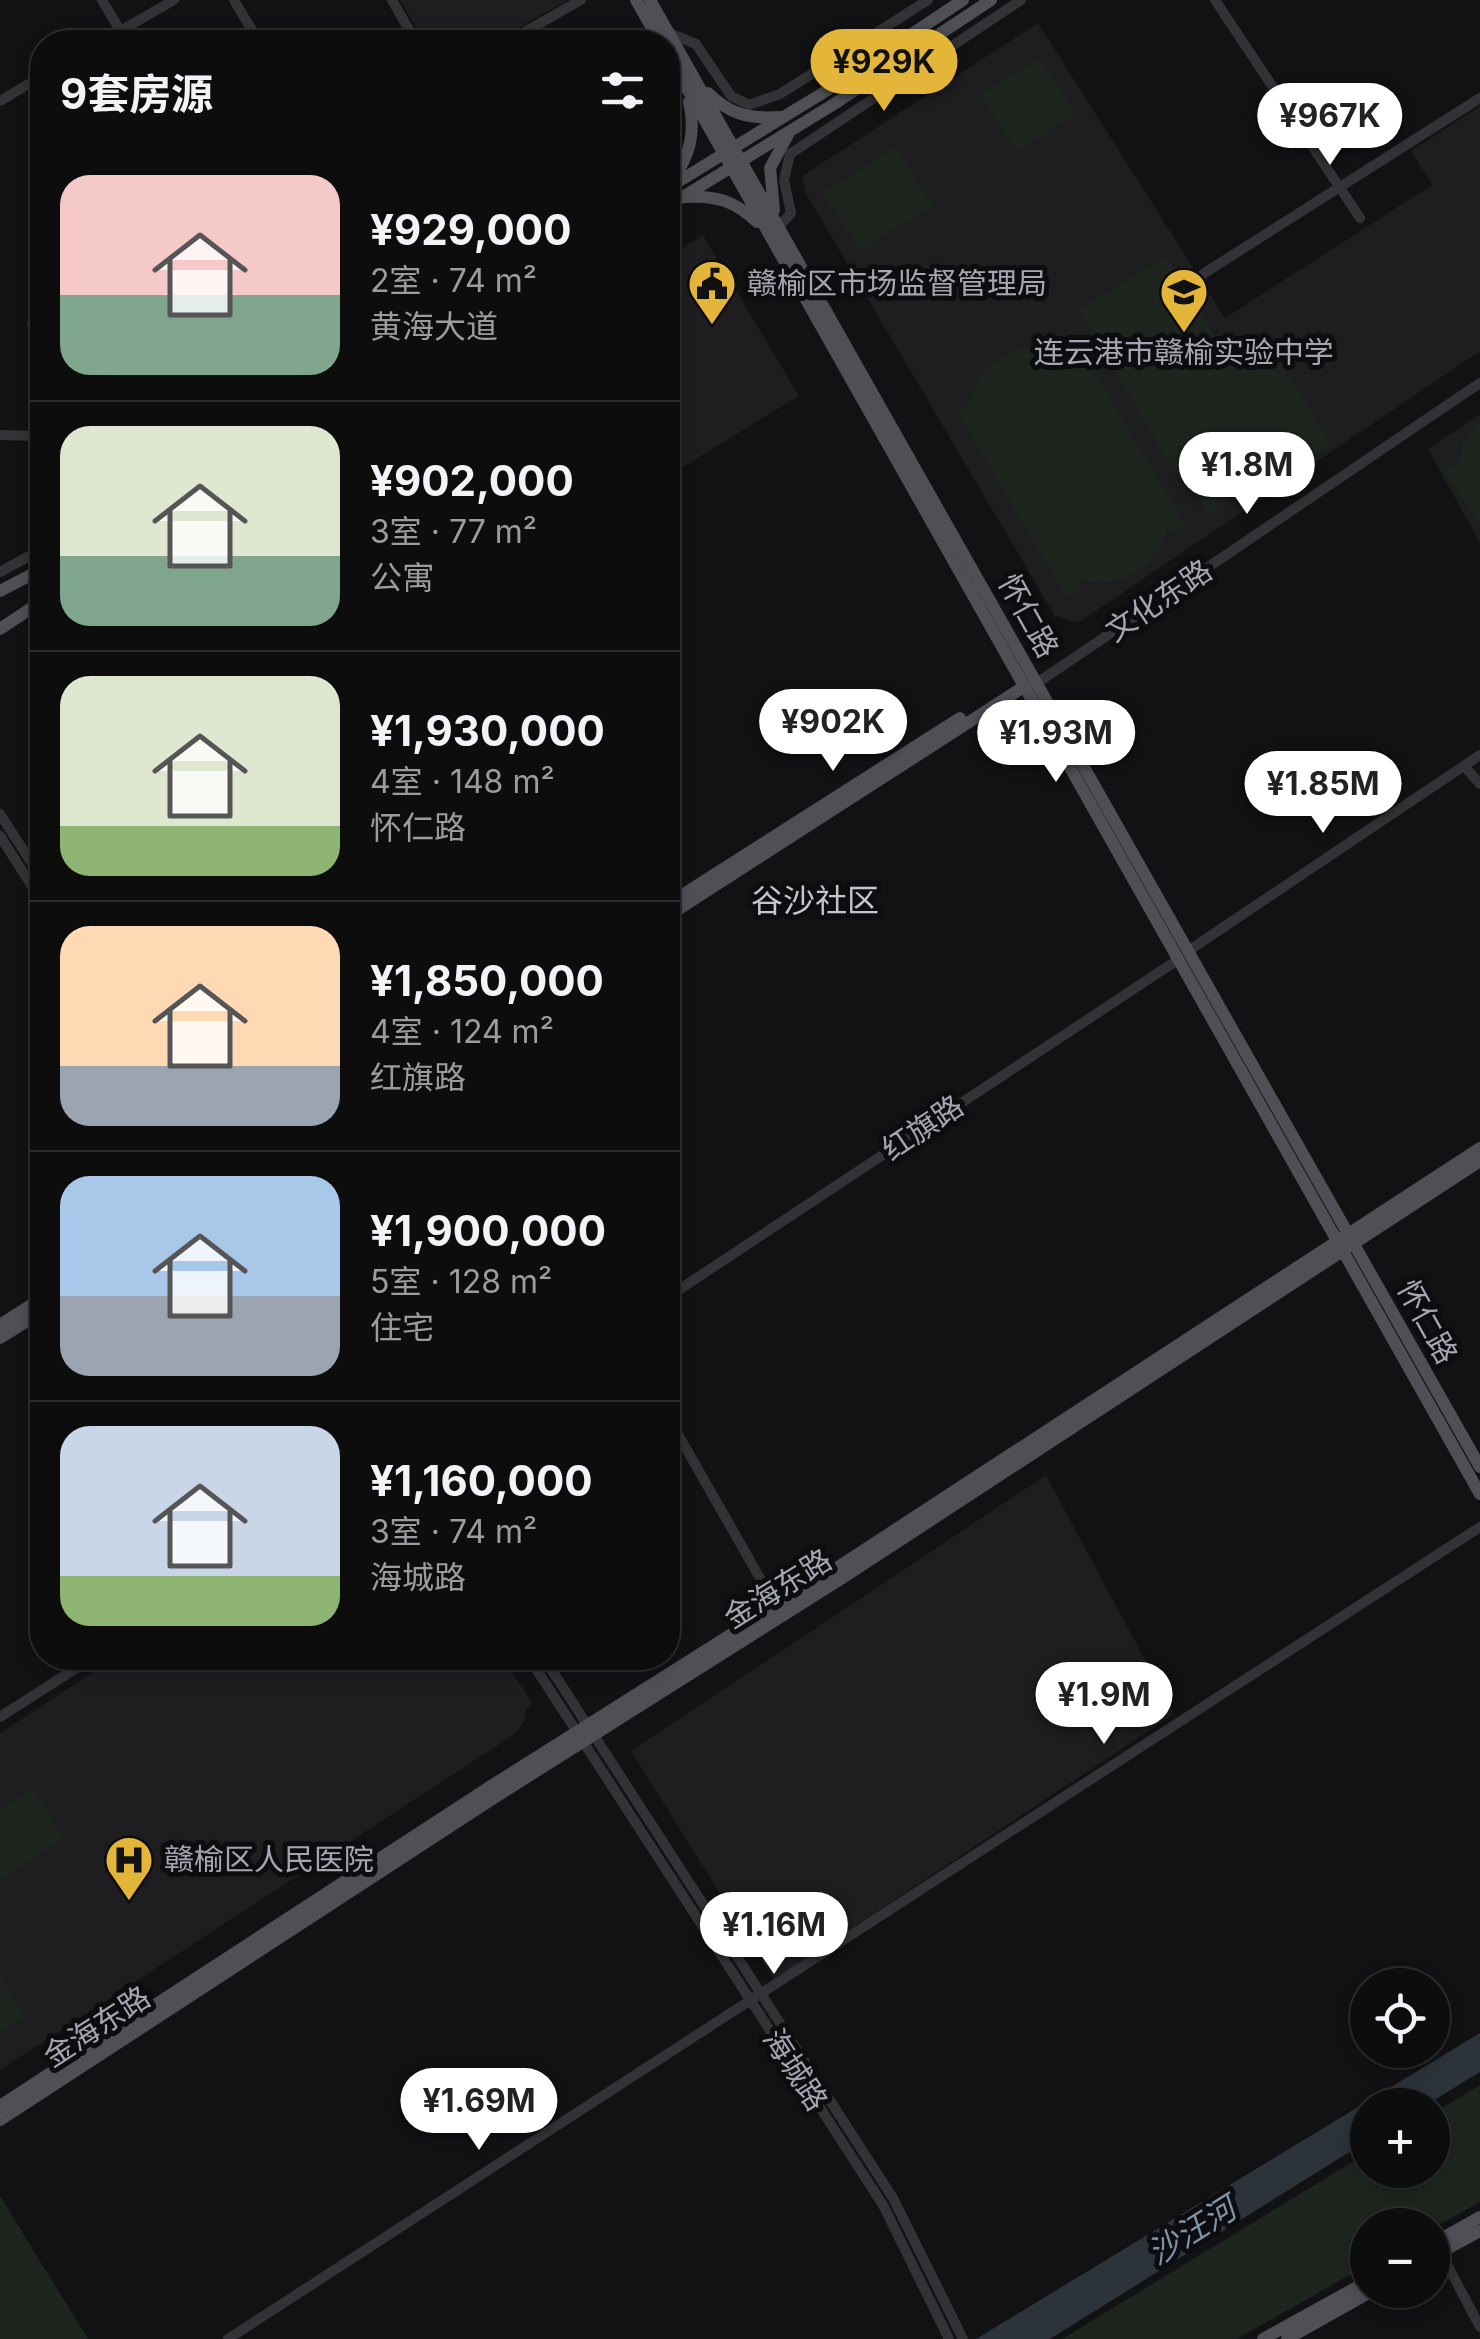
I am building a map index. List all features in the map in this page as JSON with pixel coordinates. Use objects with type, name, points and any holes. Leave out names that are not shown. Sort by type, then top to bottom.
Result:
[{"type":"main road","name":"怀仁路","points":[[636,0],[658,30]]},
{"type":"main road","name":"怀仁路","points":[[650,0],[661,30]]},
{"type":"main road","points":[[680,180],[963,0]]},
{"type":"main road","points":[[680,199],[991,0]]},
{"type":"main road","name":"怀仁路","points":[[680,65],[1346,1242],[1480,1467]]},
{"type":"main road","name":"怀仁路","points":[[680,70],[690,82]]},
{"type":"main road","points":[[690,82],[736,114],[783,117]]},
{"type":"main road","points":[[680,170],[693,135],[690,82]]},
{"type":"main road","points":[[774,230],[770,168],[790,131]]},
{"type":"main road","points":[[683,197],[730,200],[774,230]]},
{"type":"main road","points":[[0,591],[30,575]]},
{"type":"main road","points":[[0,630],[30,609]]},
{"type":"main road","points":[[680,897],[1028,683]]},
{"type":"main road","points":[[680,908],[1028,683]]},
{"type":"main road","name":"金海东路","points":[[0,2106],[586,1734],[861,1566],[1480,1148]]},
{"type":"main road","name":"金海东路","points":[[0,2120],[776,1606],[1346,1242],[1480,1162]]},
{"type":"main road","name":"怀仁路","points":[[1346,1242],[1480,1494]]},
{"type":"main road","points":[[0,1325],[30,1306]]},
{"type":"main road","points":[[0,1338],[30,1319]]},
{"type":"main road","points":[[1450,2240],[1480,2218]]},
{"type":"main road","points":[[1450,2244],[1480,2231]]},
{"type":"main road","points":[[1263,2339],[1350,2290]]},
{"type":"main road","points":[[1287,2339],[1350,2304]]},
{"type":"street","points":[[102,0],[119,30]]},
{"type":"street","points":[[122,30],[174,0]]},
{"type":"street","points":[[234,0],[252,30]]},
{"type":"street","points":[[392,0],[409,30]]},
{"type":"street","points":[[528,30],[581,0]]},
{"type":"street","points":[[680,41],[696,44],[731,96],[749,104],[780,94],[928,0]]},
{"type":"street","points":[[774,230],[792,213],[784,180],[790,154],[1020,0]]},
{"type":"street","points":[[1215,0],[1360,218]]},
{"type":"street","points":[[0,101],[30,83]]},
{"type":"street","points":[[1204,274],[1480,98]]},
{"type":"street","name":"文化东路","points":[[1028,683],[1480,383]]},
{"type":"street","points":[[0,436],[30,436]]},
{"type":"street","points":[[0,572],[30,555]]},
{"type":"street","name":"红旗路","points":[[680,1289],[1480,756]]},
{"type":"street","points":[[1464,766],[1480,784]]},
{"type":"street","points":[[0,814],[30,860]]},
{"type":"street","points":[[0,836],[30,883]]},
{"type":"street","points":[[680,1437],[776,1606]]},
{"type":"street","points":[[228,2339],[1480,1526]]},
{"type":"street","points":[[0,1718],[74,1670]]},
{"type":"street","name":"海城路","points":[[538,1670],[586,1734]]},
{"type":"street","name":"海城路","points":[[551,1670],[586,1734],[883,2205],[950,2332],[963,2339]]},
{"type":"street","points":[[1450,2276],[1480,2327]]},
{"type":"shaded area","points":[[400,0],[568,0],[515,30],[417,30]]},
{"type":"shaded area","name":"连云港市赣榆实验中学","points":[[1038,23],[1225,318],[1432,185],[1411,151],[1480,106],[1480,351],[1078,623],[1055,616],[806,194],[802,176]]},
{"type":"shaded area","points":[[1037,60],[1043,63],[1075,115],[1017,152],[981,95]]},
{"type":"shaded area","points":[[895,147],[933,206],[862,252],[823,193]]},
{"type":"shaded area","name":"赣榆区市场监督管理局","points":[[703,235],[799,396],[680,469],[680,249]]},
{"type":"shaded area","points":[[1166,257],[1237,372],[1273,350],[1331,443],[1272,482],[1243,435],[1177,476],[1079,310]]},
{"type":"shaded area","points":[[1077,342],[1186,526],[1173,533],[1168,526],[1155,554],[1135,573],[1108,582],[1078,579],[1082,588],[1067,597],[958,413],[987,370],[1006,356],[1028,348],[1064,350]]},
{"type":"shaded area","points":[[1480,414],[1480,543],[1428,449]]},
{"type":"shaded area","points":[[1480,419],[1480,525],[1444,471],[1459,461],[1463,442]]},
{"type":"shaded area","points":[[1229,455],[1250,488],[1232,499],[1211,467]]},
{"type":"shaded area","points":[[1206,470],[1227,503],[1209,514],[1189,482]]},
{"type":"shaded area","points":[[1046,1475],[1174,1714],[774,1980],[631,1751]]},
{"type":"shaded area","name":"赣榆区人民医院","points":[[97,1670],[511,1670],[533,1704],[526,1709],[525,1721],[515,1734],[0,2070],[0,1733]]},
{"type":"shaded area","points":[[33,1789],[63,1839],[0,1881],[0,1810]]},
{"type":"shaded area","points":[[0,1977],[25,2016],[0,2032]]},
{"type":"shaded area","points":[[1480,2085],[1480,2202],[1450,2219],[1450,2208],[1350,2208],[1350,2275],[1237,2339],[1062,2339],[1350,2163],[1350,2188],[1450,2188],[1450,2103]]},
{"type":"shaded area","points":[[0,2196],[88,2339],[0,2339]]},
{"type":"water","points":[[1480,2033],[1480,2072],[1450,2090],[1389,2088],[1422,2068],[1450,2068],[1450,2051]]},
{"type":"water","name":"沙汪河","points":[[1350,2112],[1350,2152],[1050,2339],[976,2339]]},
{"type":"place","name":"赣榆区市场监督管理局","points":[[712,326]]},
{"type":"place","name":"连云港市赣榆实验中学","points":[[1184,334]]},
{"type":"place","name":"赣榆区人民医院","points":[[129,1902]]},
{"type":"district","name":"谷沙社区","points":[[815,901]]}]
